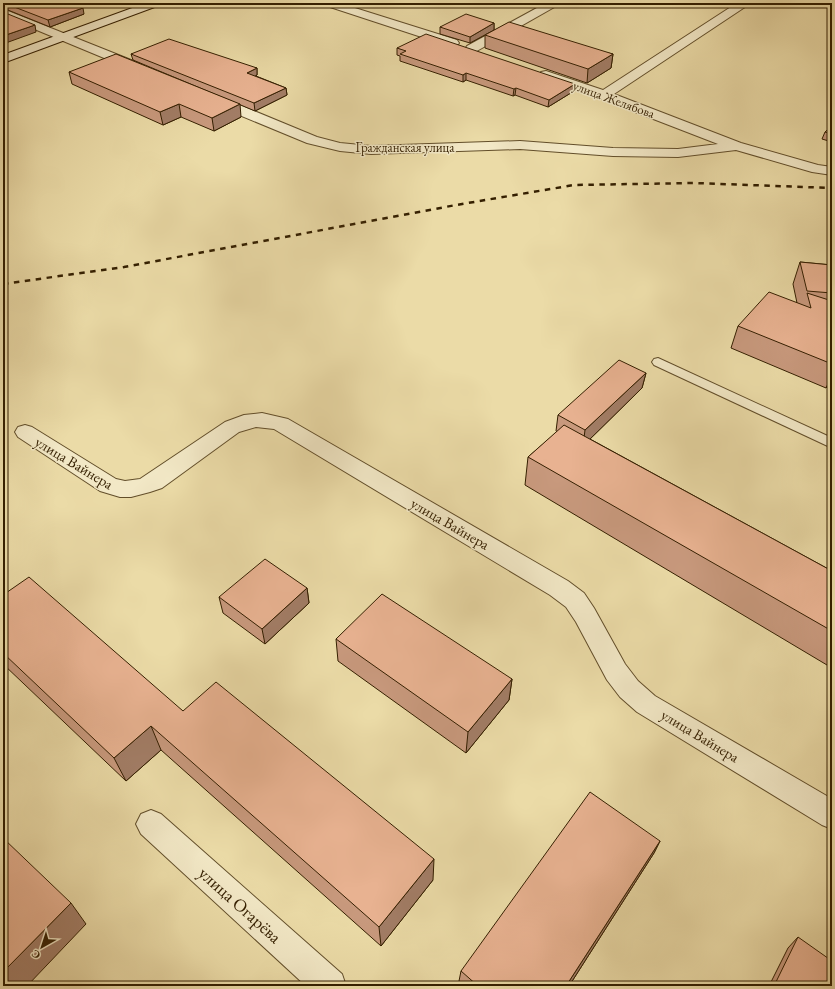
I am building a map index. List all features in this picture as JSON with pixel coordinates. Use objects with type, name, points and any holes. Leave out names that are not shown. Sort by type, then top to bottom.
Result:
[{"type":"street","points":[[3,59],[156,3]]},
{"type":"street","points":[[328,3],[486,54]]},
{"type":"street","points":[[471,49],[554,3]]},
{"type":"street","points":[[604,95],[745,3]]},
{"type":"street","points":[[3,12],[146,71]]},
{"type":"street","name":"улица Желябова","points":[[537,72],[604,95],[736,146],[817,170],[832,171]]},
{"type":"street","name":"Гражданская улица","points":[[204,96],[312,140],[340,147],[371,150],[520,145],[613,152],[678,153],[736,146]]},
{"type":"street","name":"улица Вайнера","points":[[24,432],[108,485],[118,489],[130,490],[142,488],[154,482],[232,427],[257,419],[270,420],[281,424],[559,588],[574,600],[585,615],[616,672],[629,689],[646,704],[832,815]]},
{"type":"street","name":"улица Огарёва","points":[[150,824],[330,986]]},
{"type":"lane","points":[[658,362],[832,443]]},
{"type":"building","points":[[4,3],[70,3],[83,8],[48,20]]},
{"type":"building","points":[[3,12],[35,25],[3,36]]},
{"type":"building","points":[[466,14],[494,23],[470,37],[440,27]]},
{"type":"building","points":[[509,22],[613,54],[588,69],[485,35]]},
{"type":"building","points":[[426,34],[575,84],[549,100],[516,88],[514,89],[466,73],[463,75],[400,54],[406,51],[397,48]]},
{"type":"building","points":[[169,39],[257,68],[247,73],[286,88],[254,103],[131,54]]},
{"type":"building","points":[[116,54],[240,104],[212,118],[179,104],[160,112],[69,72]]},
{"type":"building","points":[[832,126],[832,134],[825,132]]},
{"type":"building","points":[[800,262],[832,265],[832,293],[807,291]]},
{"type":"building","points":[[769,292],[811,308],[807,293],[832,301],[832,364],[738,326]]},
{"type":"building","points":[[619,360],[646,373],[585,430],[558,415]]},
{"type":"building","points":[[564,425],[832,571],[832,631],[528,457]]},
{"type":"building","points":[[265,559],[307,588],[262,629],[219,597]]},
{"type":"building","points":[[29,577],[183,711],[216,682],[434,859],[379,927],[151,726],[114,758],[3,653],[3,595]]},
{"type":"building","points":[[382,594],[512,679],[468,732],[336,639]]},
{"type":"building","points":[[590,792],[660,841],[566,986],[478,986],[461,971]]},
{"type":"building","points":[[3,838],[71,903],[3,972]]},
{"type":"building","points":[[798,937],[832,961],[832,986],[774,986]]},
{"type":"railway","points":[[3,284],[124,267],[456,205],[574,185],[694,183],[832,188]]}]
